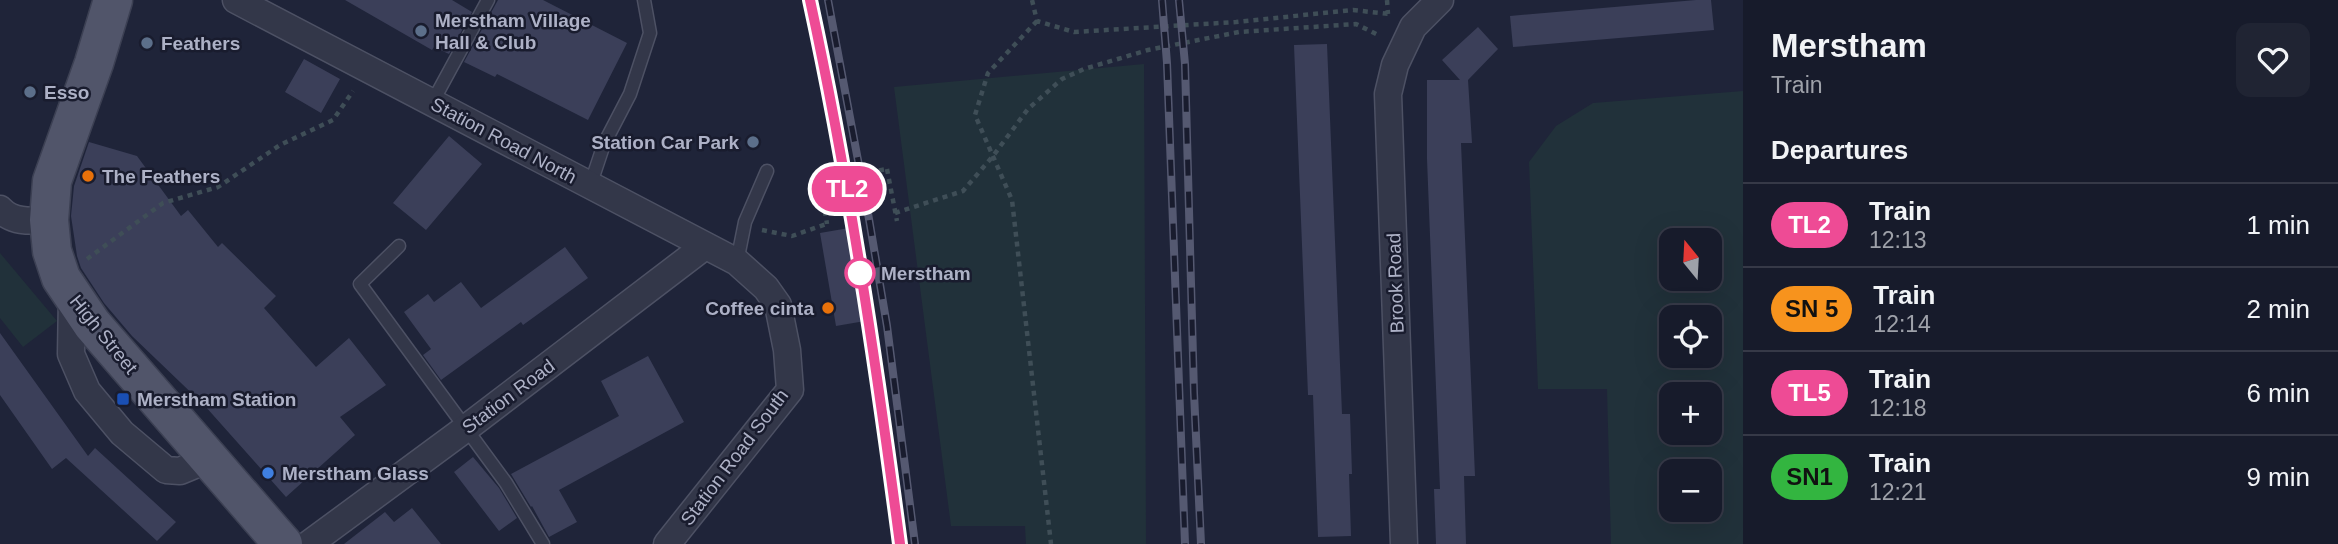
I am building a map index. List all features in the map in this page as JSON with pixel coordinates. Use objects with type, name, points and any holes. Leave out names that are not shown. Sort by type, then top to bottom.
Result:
[{"type":"main road","name":"High Street","points":[[113,0],[94,63],[52,181],[49,220],[52,251],[67,287],[92,324],[283,544]]},
{"type":"street","name":"Station Road North","points":[[236,0],[737,262],[766,288]]},
{"type":"street","name":"Brook Road","points":[[1404,544],[1388,94],[1395,65],[1413,27],[1440,0]]},
{"type":"street","points":[[0,209],[7,216],[22,221],[49,220]]},
{"type":"street","name":"Station Road","points":[[309,544],[705,246]]},
{"type":"street","name":"Station Road South","points":[[673,542],[790,390],[781,312],[776,298],[766,288]]},
{"type":"lane","points":[[432,103],[488,0]]},
{"type":"lane","points":[[590,186],[604,144],[630,94],[650,33],[645,0]]},
{"type":"lane","points":[[737,262],[744,227],[767,171]]},
{"type":"lane","points":[[399,246],[360,284],[506,483],[543,544]]},
{"type":"path","points":[[1032,0],[1037,21]]},
{"type":"path","points":[[1037,21],[1074,32],[1236,22],[1353,10],[1388,14],[1387,0]]},
{"type":"path","points":[[1037,21],[988,73],[975,115],[1012,200],[1051,544]]},
{"type":"path","points":[[895,213],[963,191],[1028,109],[1062,79],[1110,61],[1148,50],[1239,32],[1356,24],[1385,38]]},
{"type":"path","points":[[67,287],[163,203],[218,187],[280,145],[333,120],[368,69]]},
{"type":"path","points":[[744,227],[792,236],[828,223],[820,181],[887,169],[897,221]]},
{"type":"shaded area","points":[[1144,64],[1146,544],[1026,544],[1025,526],[951,526],[894,87]]},
{"type":"shaded area","points":[[1743,91],[1743,544],[1611,544],[1607,389],[1538,389],[1529,162],[1556,126],[1593,103]]},
{"type":"shaded area","points":[[0,253],[57,321],[23,347],[0,318]]},
{"type":"building","name":"Merstham Village Hall & Club","points":[[345,0],[452,0],[472,12],[449,54],[434,47],[432,50]]},
{"type":"building","points":[[498,0],[543,0],[627,43],[588,120],[497,74],[495,77],[464,62]]},
{"type":"building","points":[[1711,0],[1714,30],[1513,47],[1510,16]]},
{"type":"building","points":[[1478,27],[1498,49],[1468,80],[1472,143],[1461,143],[1475,476],[1464,476],[1466,544],[1436,544],[1434,489],[1440,489],[1427,159],[1427,80],[1460,80],[1442,60]]},
{"type":"building","points":[[1327,44],[1342,414],[1350,414],[1351,536],[1318,537],[1313,395],[1308,395],[1294,45]]},
{"type":"building","points":[[304,59],[340,79],[321,113],[285,92]]},
{"type":"building","points":[[449,136],[482,164],[426,230],[393,203]]},
{"type":"building","points":[[89,142],[137,156],[181,216],[188,210],[218,247],[222,243],[276,296],[264,308],[316,367],[349,338],[386,385],[340,417],[355,435],[286,497],[205,406],[132,336],[104,303],[81,268],[71,216],[74,186]]},
{"type":"building","points":[[849,228],[865,321],[836,326],[820,233]]},
{"type":"building","points":[[565,247],[588,278],[441,380],[423,355],[431,349],[404,312],[428,294],[434,302],[461,282],[481,308]]},
{"type":"building","points":[[0,333],[88,456],[95,448],[176,522],[157,541],[66,458],[52,469],[0,395]]},
{"type":"building","points":[[648,356],[684,422],[559,490],[577,522],[549,537],[511,474],[619,416],[601,381]]},
{"type":"building","points":[[473,457],[499,488],[517,518],[499,531],[454,472]]},
{"type":"building","points":[[412,508],[441,544],[344,544],[385,512],[394,522]]},
{"type":"railway","points":[[810,0],[860,271],[900,544]]},
{"type":"railway","points":[[828,0],[887,326],[915,544]]},
{"type":"railway","points":[[1162,0],[1167,63],[1185,544]]},
{"type":"railway","points":[[1179,0],[1185,64],[1201,544]]},
{"type":"train","name":"TL2","points":[[810,0],[837,127],[883,416],[900,544]]},
{"type":"place","name":"Merstham Village Hall & Club","points":[[421,31]]},
{"type":"place","name":"Feathers","points":[[147,43]]},
{"type":"place","name":"Esso","points":[[30,92]]},
{"type":"place","name":"Station Car Park","points":[[753,142]]},
{"type":"place","name":"The Feathers","points":[[88,176]]},
{"type":"place","name":"Merstham","points":[[860,273]]},
{"type":"place","name":"Coffee cinta","points":[[828,308]]},
{"type":"place","name":"Merstham Station","points":[[123,399]]},
{"type":"place","name":"Merstham Glass","points":[[268,473]]}]
